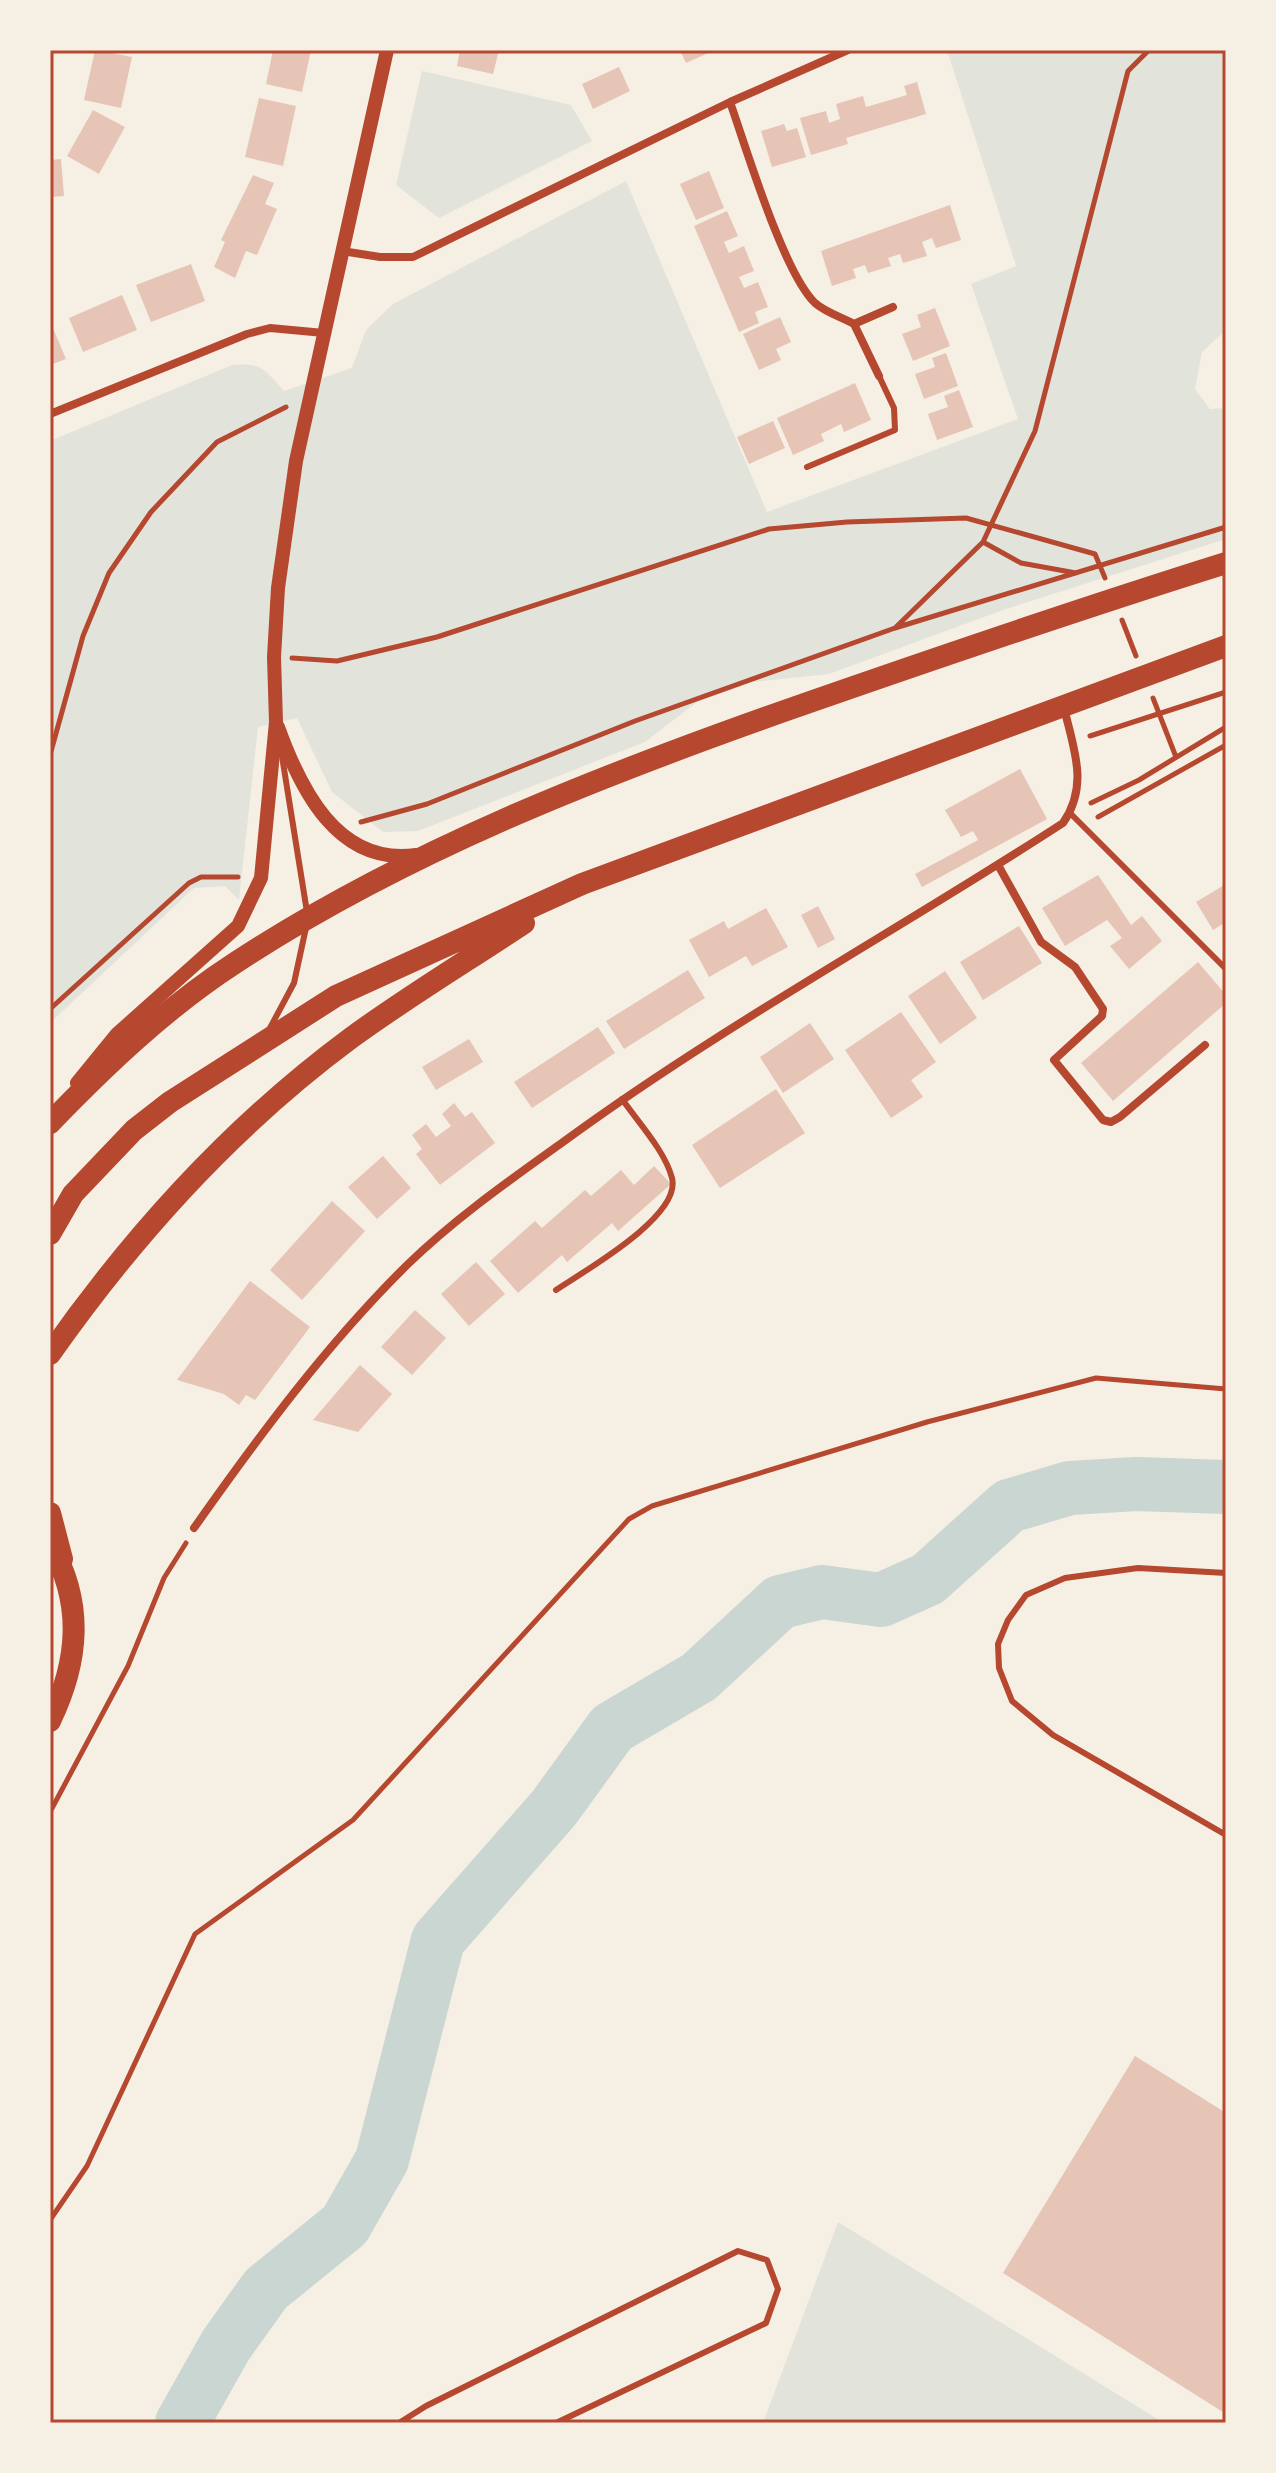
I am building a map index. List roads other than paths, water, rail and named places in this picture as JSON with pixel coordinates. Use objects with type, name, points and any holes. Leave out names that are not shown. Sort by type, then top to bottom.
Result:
[{"type":"highway","points":[[50,1123],[168,1013],[236,962],[431,853],[658,756],[1017,629],[1226,563]]},
{"type":"highway","points":[[50,1234],[73,1194],[112,1151],[170,1102],[336,996],[582,884],[1226,646]]},
{"type":"highway","points":[[50,1354],[159,1213],[233,1136],[353,1036],[582,884]]},
{"type":"highway","points":[[50,1513],[74,1612],[74,1654],[50,1721]]},
{"type":"highway","points":[[50,1544],[65,1570]]},
{"type":"street","points":[[50,1115],[117,1034],[232,933],[247,913],[261,878],[276,722],[274,657],[278,588],[296,461],[387,50]]},
{"type":"street","points":[[342,251],[413,257],[730,102],[848,50]]},
{"type":"street","points":[[730,102],[764,201],[807,293],[822,308],[854,324],[879,376]]},
{"type":"street","points":[[854,324],[893,307]]},
{"type":"street","points":[[50,414],[247,334],[270,328],[324,333]]},
{"type":"street","points":[[194,1528],[292,1395],[343,1333],[409,1264],[488,1196],[622,1099],[1063,823],[1076,804],[1078,768],[1064,708]]},
{"type":"street","points":[[276,722],[304,791],[340,833],[360,846],[385,855],[431,853]]},
{"type":"street","points":[[998,865],[1041,942],[1075,967],[1103,1009],[1102,1016],[1054,1060],[1103,1120],[1111,1122],[1120,1117],[1205,1045]]},
{"type":"lane","points":[[807,467],[895,430],[898,422],[894,408],[879,376]]},
{"type":"lane","points":[[228,1065],[259,1042],[286,1003],[300,964],[307,920],[301,858],[276,722]]},
{"type":"lane","points":[[1070,813],[1226,969]]},
{"type":"lane","points":[[556,1290],[636,1236],[669,1201],[674,1189],[666,1165],[622,1099]]},
{"type":"lane","points":[[1226,1573],[1138,1568],[1065,1578],[1026,1595],[1008,1620],[998,1644],[999,1668],[1012,1701],[1032,1718],[1053,1735],[1226,1835]]},
{"type":"lane","points":[[399,2423],[426,2406],[738,2251],[767,2260],[778,2289],[766,2323],[556,2423]]},
{"type":"waterway","points":[[182,2423],[226,2345],[266,2289],[345,2225],[382,2160],[438,1940],[554,1808],[612,1728],[699,1677],[780,1602],[822,1592],[881,1600],[928,1579],[1009,1506],[1070,1488],[1136,1484],[1226,1487]]}]
